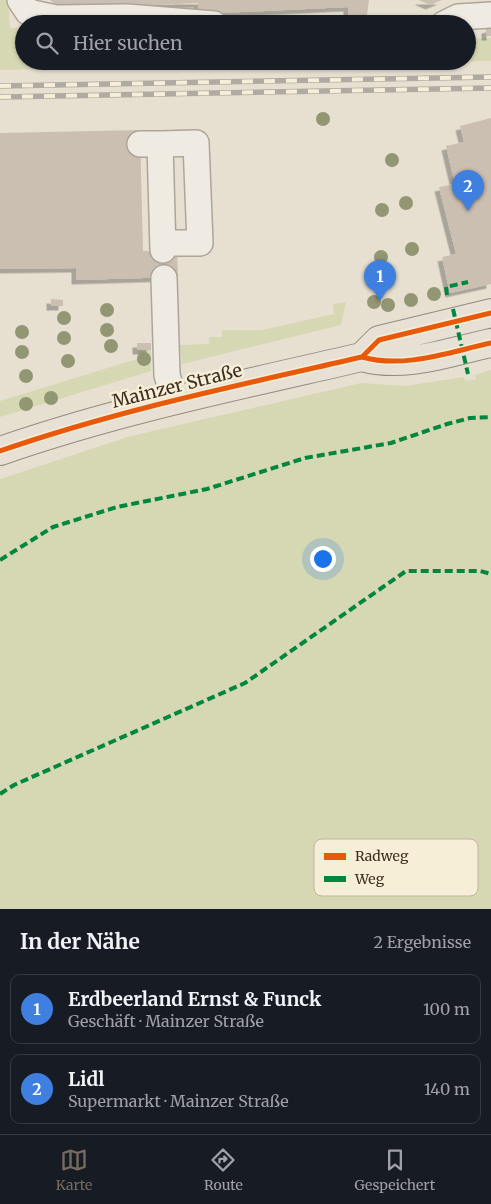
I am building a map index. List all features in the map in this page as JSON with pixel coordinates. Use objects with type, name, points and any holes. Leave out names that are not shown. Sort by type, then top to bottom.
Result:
[{"type":"main road","points":[[362,357],[379,340],[491,313]]},
{"type":"main road","name":"Mainzer Straße","points":[[0,451],[91,422],[174,400],[362,357],[379,361],[401,361],[491,344]]},
{"type":"lane","points":[[20,0],[28,12],[42,15]]},
{"type":"lane","points":[[196,143],[200,243],[163,247],[150,144],[196,143]]},
{"type":"lane","points":[[164,278],[167,375],[174,400]]},
{"type":"green space","points":[[0,0],[8,0],[10,28],[15,28],[15,70],[0,70]]},
{"type":"green space","points":[[491,38],[491,61],[476,61],[476,39]]},
{"type":"green space","points":[[346,302],[341,325],[182,364],[180,345],[209,344],[209,337],[222,337],[222,330],[262,330],[334,314],[333,304]]},
{"type":"green space","points":[[491,325],[491,335],[384,351]]},
{"type":"green space","points":[[137,350],[151,350],[151,371],[0,417],[0,401],[137,359]]},
{"type":"green space","points":[[491,370],[491,909],[0,909],[0,479],[131,436],[361,383],[405,386],[464,377],[465,381],[476,379],[475,375]]},
{"type":"building","points":[[50,0],[369,0],[367,15],[348,15],[348,7],[198,14],[198,3],[61,9]]},
{"type":"building","points":[[419,0],[442,0],[430,5]]},
{"type":"building","points":[[491,28],[491,36],[486,36],[486,29]]},
{"type":"building","points":[[491,118],[491,284],[450,293],[442,257],[456,254],[439,187],[455,184],[446,146],[464,142],[460,126]]},
{"type":"building","points":[[140,130],[143,251],[177,250],[178,277],[76,280],[76,268],[0,269],[0,133]]},
{"type":"building","points":[[51,299],[63,300],[63,306],[51,306]]},
{"type":"building","points":[[137,343],[151,343],[151,350],[137,350]]},
{"type":"railway","points":[[0,86],[491,77]]},
{"type":"railway","points":[[0,97],[491,88]]},
{"type":"marked path","points":[[447,295],[446,287],[468,282]]},
{"type":"marked path","points":[[453,309],[468,374]]},
{"type":"marked path","points":[[0,560],[53,527],[117,507],[207,489],[305,458],[391,443],[470,418],[491,417]]},
{"type":"marked path","points":[[0,794],[14,785],[245,683],[406,571],[480,571],[491,574]]},
{"type":"cycle path","points":[[362,357],[379,340],[491,313]]},
{"type":"cycle path","points":[[0,451],[44,436],[134,411],[362,357],[378,360],[410,360],[443,355],[491,343]]},
{"type":"place","name":"Lidl","points":[[468,211]]},
{"type":"place","name":"Erdbeerland Ernst & Funck","points":[[380,301]]}]
